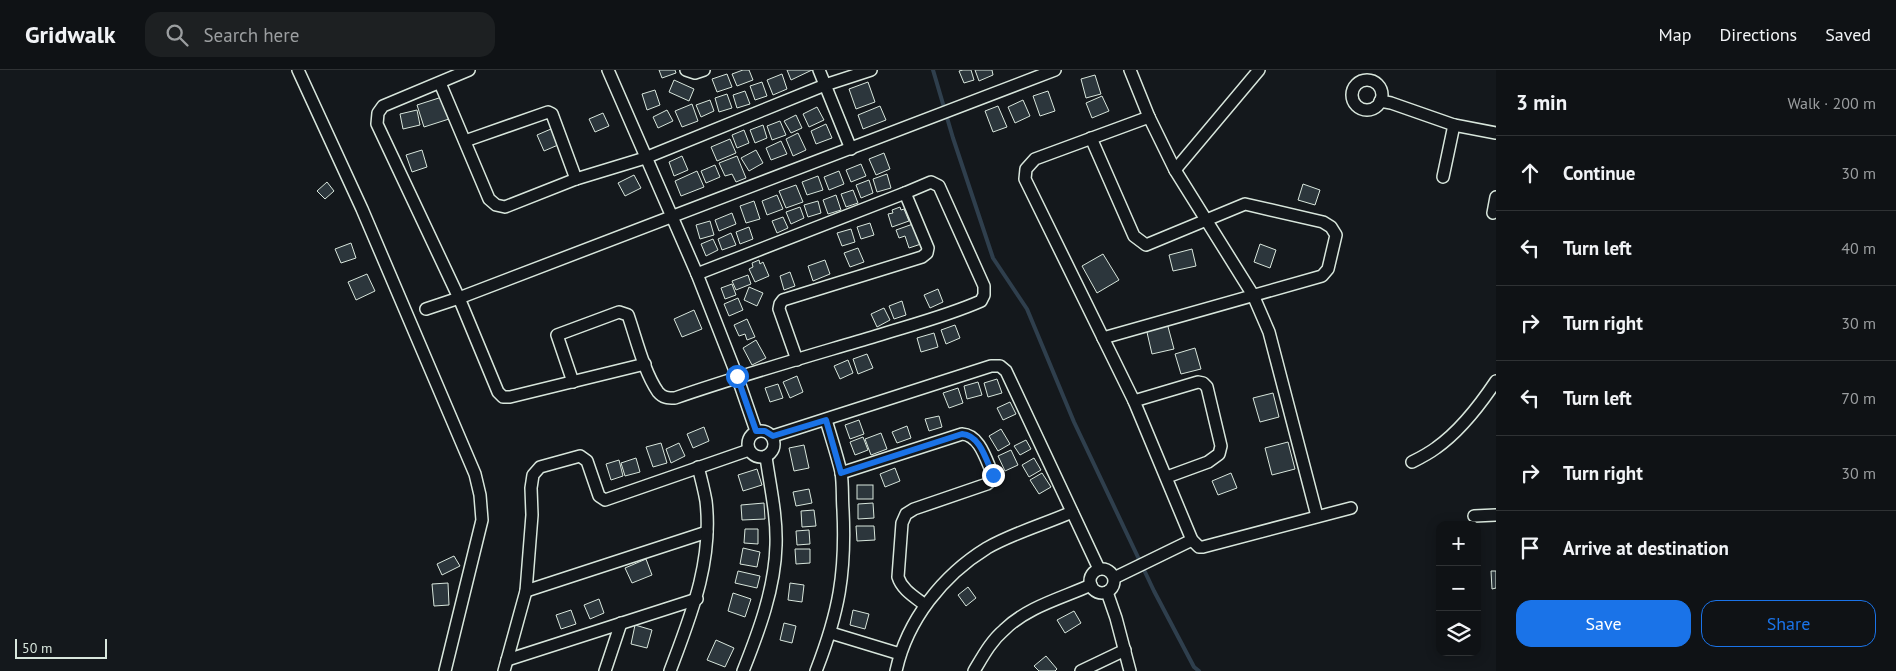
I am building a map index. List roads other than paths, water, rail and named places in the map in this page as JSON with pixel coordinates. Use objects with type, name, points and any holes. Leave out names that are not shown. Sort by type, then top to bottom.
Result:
[{"type":"street","points":[[298,70],[362,209],[475,474],[480,495],[482,520],[445,671]]},
{"type":"street","points":[[469,70],[383,106],[378,113],[377,124],[459,298],[498,392],[503,397],[510,397],[645,364]]},
{"type":"street","points":[[608,70],[697,274],[737,376],[756,431]]},
{"type":"street","points":[[686,70],[695,73],[704,70]]},
{"type":"street","points":[[819,70],[851,149]]},
{"type":"street","points":[[440,83],[489,199],[496,205],[505,207],[576,179],[646,158],[825,85],[871,70]]},
{"type":"street","points":[[426,309],[1055,70]]},
{"type":"street","points":[[1130,70],[1149,117],[1175,170],[1253,295],[1269,332],[1318,516]]},
{"type":"street","points":[[1175,170],[1259,70]]},
{"type":"street","points":[[1364,75],[1380,88],[1380,101],[1377,105],[1368,109],[1364,109],[1356,104],[1352,90],[1364,75]]},
{"type":"street","points":[[1380,101],[1454,125],[1496,134]]},
{"type":"street","points":[[465,140],[548,112],[552,114],[576,179]]},
{"type":"street","points":[[1149,117],[1035,159],[1026,169],[1026,179],[1134,401],[1192,540],[1199,547],[1203,547],[1351,508]]},
{"type":"street","points":[[1443,177],[1454,125]]},
{"type":"street","points":[[1091,138],[1134,236],[1146,245],[1245,204],[1323,222],[1331,227],[1336,235],[1328,269],[1322,276],[1104,338]]},
{"type":"street","points":[[572,382],[557,336],[619,312],[628,315],[645,364],[659,393],[667,398],[675,398],[737,376],[955,312],[981,301],[984,295],[984,286],[939,186],[931,182],[697,274]]},
{"type":"street","points":[[796,360],[779,308],[783,300],[922,257],[927,253],[928,248],[905,193]]},
{"type":"street","points":[[1493,213],[1496,197]]},
{"type":"street","points":[[773,436],[991,366],[1000,366],[1006,372],[1099,569]]},
{"type":"street","points":[[1412,462],[1436,448],[1464,422],[1496,381]]},
{"type":"street","points":[[1134,401],[1198,382],[1203,383],[1207,387],[1221,446],[1219,454],[1208,462],[1167,477]]},
{"type":"street","points":[[816,671],[831,633],[842,577],[844,539],[841,473],[826,420]]},
{"type":"street","points":[[756,431],[765,431],[773,436],[775,444],[773,452],[766,457],[756,456],[749,450],[748,442],[751,435],[756,431]]},
{"type":"street","points":[[841,473],[962,434],[969,434],[977,440],[993,475],[992,480],[987,484],[914,509],[906,514],[902,523],[898,578],[904,588],[925,604]]},
{"type":"street","points":[[506,666],[526,591],[532,515],[531,488],[533,475],[540,466],[580,456],[587,461],[599,496],[605,500],[749,450]]},
{"type":"street","points":[[743,671],[757,636],[774,569],[776,545],[775,514],[766,457]]},
{"type":"street","points":[[670,671],[697,599],[704,571],[708,532],[706,500],[698,468]]},
{"type":"street","points":[[896,671],[900,654],[925,604],[954,572],[988,548],[1072,512]]},
{"type":"street","points":[[1474,516],[1496,515]]},
{"type":"street","points":[[526,591],[708,532]]},
{"type":"street","points":[[1114,578],[1192,540]]},
{"type":"street","points":[[1099,569],[1110,571],[1114,578],[1114,584],[1107,592],[1099,592],[1091,585],[1090,577],[1092,573],[1099,569]]},
{"type":"street","points":[[974,671],[986,650],[1004,629],[1026,613],[1091,585]]},
{"type":"street","points":[[1107,592],[1130,671]]},
{"type":"street","points":[[506,666],[621,622],[697,599]]},
{"type":"street","points":[[605,671],[621,622]]},
{"type":"street","points":[[831,633],[900,654]]},
{"type":"street","points":[[1081,671],[1125,650]]},
{"type":"waterway","points":[[933,70],[953,138],[993,258],[1027,309],[1074,422],[1154,591],[1194,667],[1199,671]]}]
